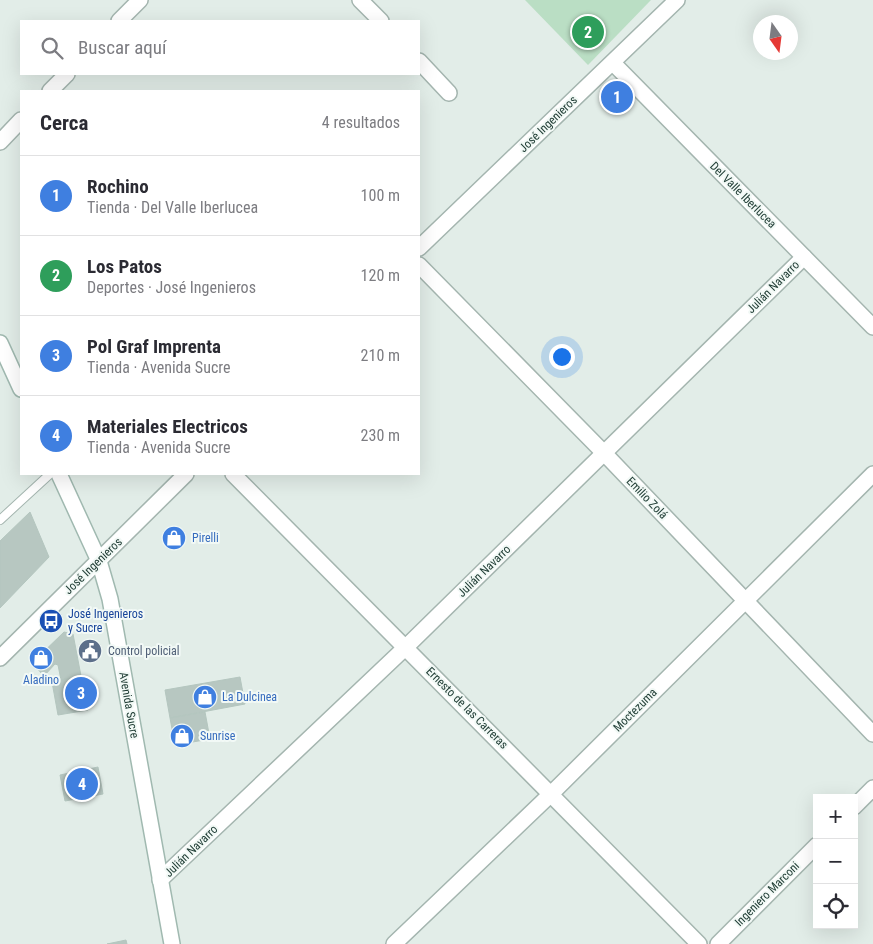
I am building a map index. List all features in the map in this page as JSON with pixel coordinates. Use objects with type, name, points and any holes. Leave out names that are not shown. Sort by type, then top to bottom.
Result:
[{"type":"street","points":[[120,20],[140,0]]},
{"type":"street","points":[[360,0],[380,20]]},
{"type":"street","name":"José Ingenieros","points":[[420,247],[677,0]]},
{"type":"street","points":[[420,62],[450,93]]},
{"type":"street","name":"Del Valle Iberlucea","points":[[612,63],[872,324]]},
{"type":"street","points":[[51,90],[66,75]]},
{"type":"street","points":[[0,142],[20,121]]},
{"type":"street","name":"Julián Navarro","points":[[160,880],[407,646],[804,257]]},
{"type":"street","name":"Emilio Zolá","points":[[420,266],[604,453],[873,734]]},
{"type":"street","points":[[0,343],[20,383]]},
{"type":"street","name":"Moctezuma","points":[[394,944],[552,793],[873,474]]},
{"type":"street","name":"Avenida Sucre","points":[[59,475],[99,561],[110,599],[172,944]]},
{"type":"street","name":"José Ingenieros","points":[[0,658],[185,475]]},
{"type":"street","name":"Ernesto de las Carreras","points":[[234,475],[407,646],[699,944]]},
{"type":"street","points":[[858,803],[873,788]]},
{"type":"street","name":"Ingeniero Marconi","points":[[718,944],[813,849]]},
{"type":"lane","points":[[0,520],[49,475]]},
{"type":"green space","points":[[525,0],[651,0],[588,65]]},
{"type":"building","points":[[30,512],[49,557],[0,608],[0,541]]},
{"type":"building","points":[[64,632],[73,634],[81,676],[61,680],[58,665],[55,664],[44,676],[32,663]]},
{"type":"building","points":[[81,676],[88,710],[58,715],[52,682]]},
{"type":"building","name":"La Dulcinea","points":[[240,677],[245,704],[170,718],[165,690]]},
{"type":"building","points":[[205,712],[210,739],[175,745],[170,718]]},
{"type":"building","points":[[98,767],[103,794],[65,801],[60,775]]},
{"type":"building","points":[[126,940],[127,944],[107,944]]},
{"type":"place","name":"Los Patos","points":[[588,32]]},
{"type":"place","name":"Rochino","points":[[617,97]]},
{"type":"place","name":"Pirelli","points":[[174,538]]},
{"type":"place","name":"José Ingenieros y Sucre","points":[[51,621]]},
{"type":"place","name":"Control policial","points":[[90,651]]},
{"type":"place","name":"Aladino","points":[[41,658]]},
{"type":"place","name":"Pol Graf Imprenta","points":[[81,693]]},
{"type":"place","name":"La Dulcinea","points":[[205,697]]},
{"type":"place","name":"Sunrise","points":[[182,736]]},
{"type":"place","name":"Materiales Electricos","points":[[82,784]]}]
